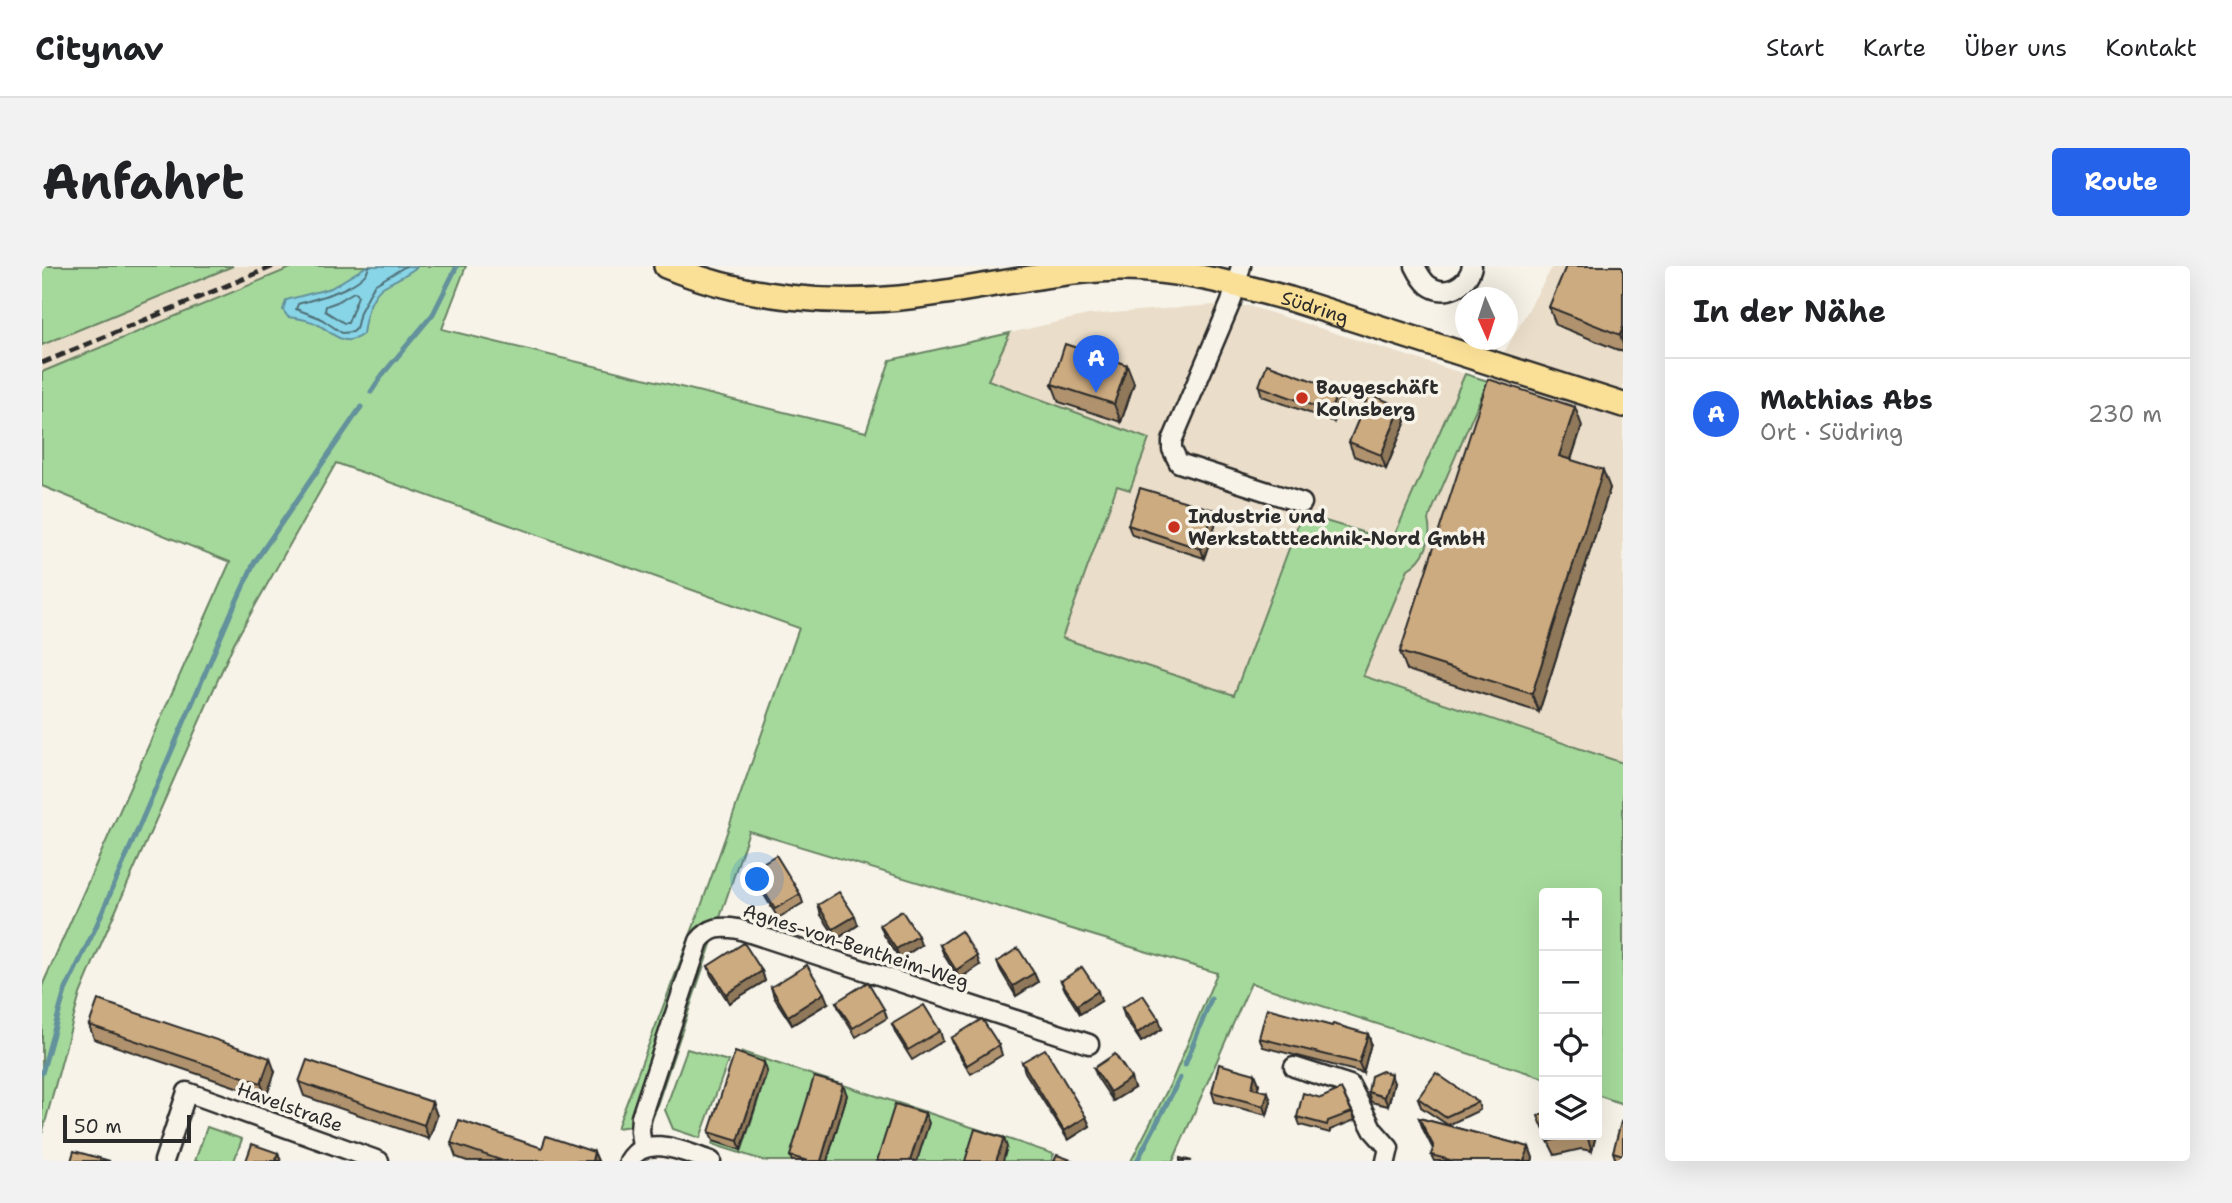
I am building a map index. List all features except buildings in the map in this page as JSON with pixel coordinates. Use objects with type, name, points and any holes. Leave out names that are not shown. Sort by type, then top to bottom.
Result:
[{"type":"main road","name":"Südring","points":[[666,266],[687,275],[740,289],[802,299],[860,300],[917,296],[1061,273],[1122,269],[1178,274],[1238,275],[1317,308],[1623,405]]},
{"type":"street","points":[[1415,266],[1428,285],[1442,290],[1454,289],[1464,284],[1472,266]]},
{"type":"street","points":[[1238,275],[1231,302],[1172,441],[1172,449],[1178,463],[1302,503]]},
{"type":"street","name":"Agnes-von-Bentheim-Weg","points":[[642,1148],[641,1117],[699,941],[713,928],[737,929],[1089,1044]]},
{"type":"street","points":[[1294,1067],[1350,1085],[1373,1130],[1389,1148],[1387,1161]]},
{"type":"street","name":"Havelstraße","points":[[164,1161],[187,1092],[379,1161]]},
{"type":"street","points":[[629,1161],[642,1148],[658,1145],[711,1161]]},
{"type":"shaded area","points":[[233,266],[295,266],[42,372],[42,345]]},
{"type":"shaded area","points":[[1553,266],[1623,266],[1623,763],[1363,677],[1408,569],[1432,533],[1428,520],[1488,381],[1506,350],[1518,350],[1518,328]]},
{"type":"shaded area","points":[[1214,305],[1249,306],[1465,374],[1392,541],[1301,514],[1234,695],[1062,638],[1117,486],[1130,489],[987,380],[1010,333],[1088,315]]},
{"type":"green space","points":[[42,266],[233,266],[42,345]]},
{"type":"green space","points":[[295,266],[466,266],[442,329],[866,432],[890,360],[1010,333],[988,380],[1149,439],[1130,490],[1117,486],[1062,638],[1234,695],[1302,514],[1392,541],[1465,374],[1488,381],[1428,520],[1426,548],[1419,560],[1408,569],[1363,676],[1623,763],[1623,1104],[1602,1097],[1602,888],[1539,888],[1539,1076],[1251,983],[1173,1161],[1131,1161],[1172,1081],[1217,973],[749,831],[651,1123],[617,1128],[699,912],[799,628],[336,463],[234,643],[101,944],[80,994],[42,1134],[42,986],[230,562],[42,486],[42,372]]},
{"type":"green space","points":[[687,1049],[728,1061],[700,1138],[673,1129],[665,1110]]},
{"type":"green space","points":[[742,1052],[1054,1154],[1051,1161],[765,1161],[712,1144],[713,1141],[742,1150],[767,1072],[739,1062]]},
{"type":"green space","points":[[207,1127],[242,1139],[234,1161],[195,1161]]},
{"type":"water","points":[[367,266],[418,266],[378,291],[369,308],[363,334],[356,338],[344,340],[313,322],[288,317],[283,310],[286,300],[331,288]]},
{"type":"waterway","points":[[371,392],[433,314],[457,266]]},
{"type":"waterway","points":[[42,1073],[65,991],[95,929],[254,563],[361,407]]},
{"type":"waterway","points":[[1185,1065],[1211,999]]},
{"type":"waterway","points":[[1137,1161],[1180,1078]]},
{"type":"railway","points":[[42,363],[274,266]]},
{"type":"place","name":"Mathias Abs","points":[[1096,393]]},
{"type":"place","name":"Baugeschäft Kolnsberg","points":[[1302,398]]},
{"type":"place","name":"Industrie und Werkstatttechnik-Nord GmbH","points":[[1174,527]]}]
